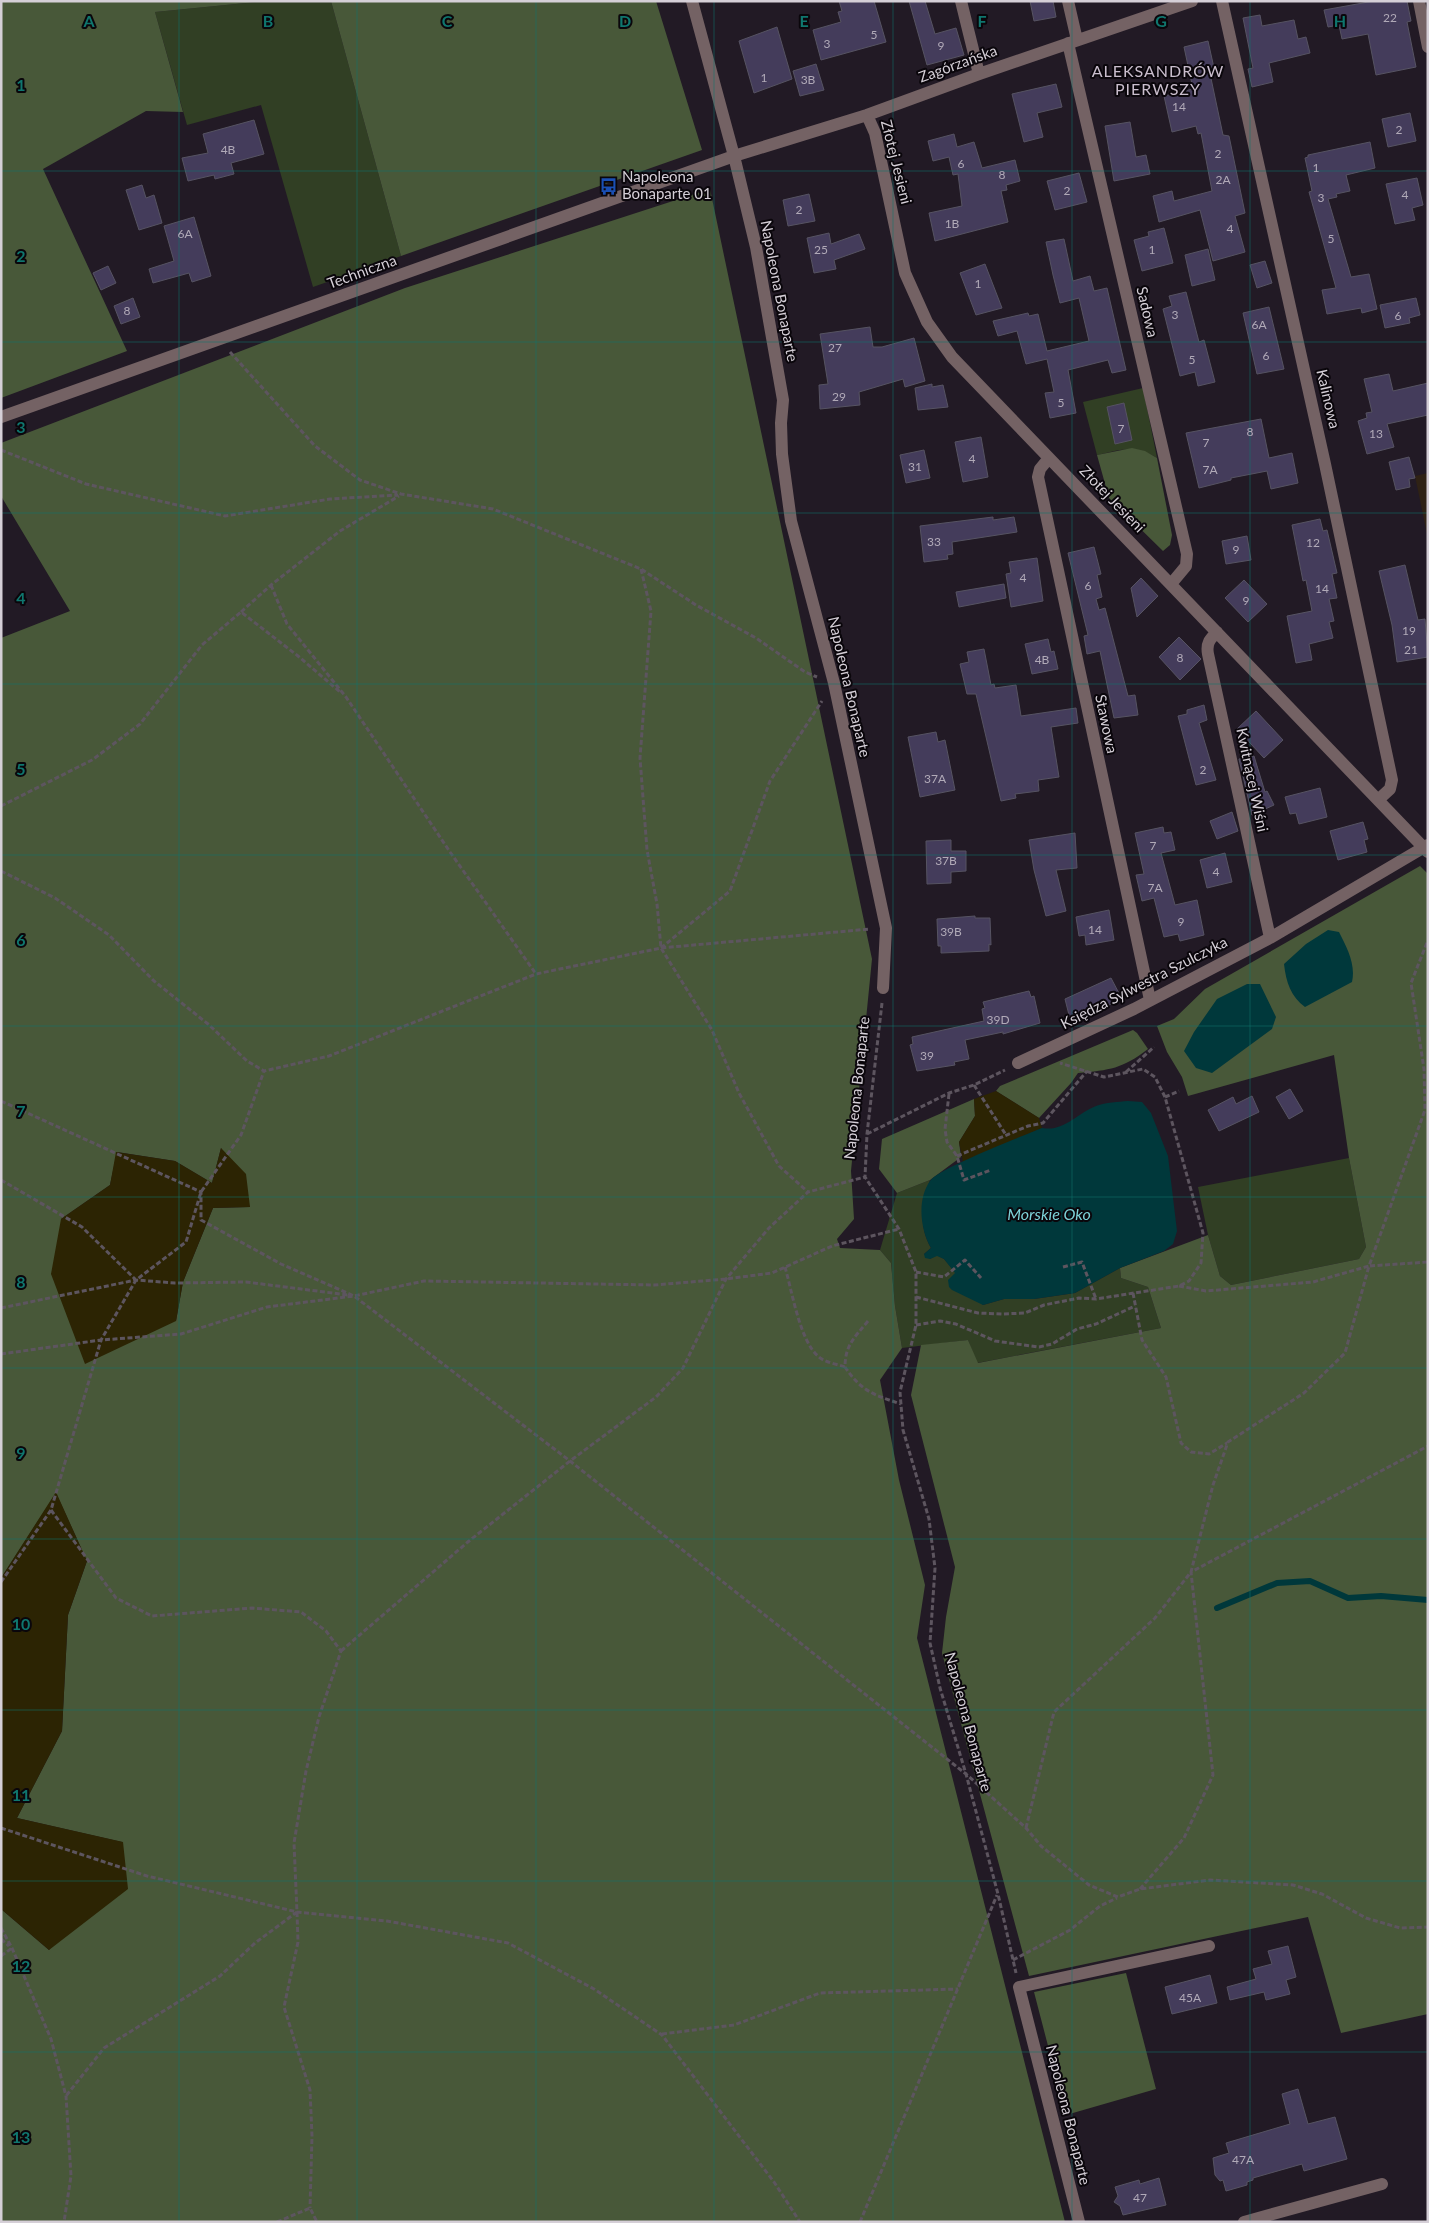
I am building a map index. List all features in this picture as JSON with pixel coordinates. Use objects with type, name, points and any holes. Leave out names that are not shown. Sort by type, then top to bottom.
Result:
[{"type":"street","name":"Napoleona Bonaparte","points":[[692,1],[756,246],[783,400],[780,423],[782,454],[791,521],[834,683],[886,928],[884,988]]},
{"type":"street","points":[[961,1],[979,74]]},
{"type":"street","name":"Sadowa","points":[[1068,1],[1072,42],[1187,554],[1186,566],[1171,584]]},
{"type":"street","name":"Zagórzańska","points":[[734,156],[868,114],[1192,1]]},
{"type":"street","name":"Kalinowa","points":[[1222,1],[1321,445],[1392,780],[1390,789],[1378,800]]},
{"type":"street","points":[[1419,1],[1428,47]]},
{"type":"street","name":"Złotej Jesieni","points":[[868,114],[875,133],[905,273],[927,322],[952,357],[1426,848]]},
{"type":"street","name":"Techniczna","points":[[1,417],[734,156]]},
{"type":"street","name":"Stawowa","points":[[1049,458],[1040,469],[1038,476],[1150,1000]]},
{"type":"street","name":"Kwitnącej Wiśni","points":[[1217,632],[1209,640],[1207,646],[1208,654],[1270,938]]},
{"type":"street","name":"Księdza Sylwestra Szulczyka","points":[[1018,1063],[1150,1000],[1270,938],[1426,848]]},
{"type":"street","points":[[1019,1987],[1209,1946]]},
{"type":"street","name":"Napoleona Bonaparte","points":[[1019,1987],[1079,2222]]},
{"type":"street","points":[[1244,2222],[1382,2184]]},
{"type":"path","points":[[219,340],[314,446],[360,480],[401,494],[493,509],[641,570],[696,605],[756,638],[805,672],[834,683],[770,781],[730,891],[661,948]]},
{"type":"path","points":[[1,450],[86,484],[226,516],[330,499],[401,494]]},
{"type":"path","points":[[1,806],[92,760],[140,724],[202,645],[271,585],[340,531],[401,494]]},
{"type":"path","points":[[641,570],[651,612],[640,758],[647,850],[657,904],[661,948],[712,1030],[739,1093],[779,1166],[808,1192]]},
{"type":"path","points":[[271,585],[287,624],[346,697],[450,852],[536,974]]},
{"type":"path","points":[[241,612],[298,656],[346,697]]},
{"type":"path","points":[[1,870],[55,898],[109,935],[154,981],[208,1024],[247,1061],[264,1070],[329,1056],[536,974],[661,948],[886,928]]},
{"type":"path","points":[[1133,1293],[1142,1340],[1166,1377],[1181,1443],[1191,1452],[1208,1454],[1228,1442],[1304,1393],[1345,1353],[1369,1266],[1425,1110],[1424,1069],[1411,983],[1428,940]]},
{"type":"path","name":"Napoleona Bonaparte","points":[[884,988],[867,1134],[864,1177],[899,1229],[916,1272],[916,1325],[900,1392],[904,1430],[929,1519],[936,1568],[930,1643],[940,1688],[966,1774],[998,1894],[1019,1987]]},
{"type":"path","points":[[1125,1072],[1154,1047]]},
{"type":"path","points":[[867,1134],[949,1093],[974,1085],[1018,1063]]},
{"type":"path","points":[[1054,1063],[1067,1064],[1104,1078],[1143,1069],[1155,1077],[1165,1097],[1202,1233],[1201,1263],[1188,1281],[1179,1286]]},
{"type":"path","points":[[1,1582],[50,1510],[100,1340],[136,1280],[186,1242],[201,1192],[241,1135],[264,1070]]},
{"type":"path","points":[[957,1156],[1028,1126],[1043,1123],[1086,1071]]},
{"type":"path","points":[[974,1085],[1006,1135]]},
{"type":"path","points":[[1165,1097],[1179,1091]]},
{"type":"path","points":[[949,1093],[945,1129],[947,1142],[957,1156],[964,1180],[991,1170]]},
{"type":"path","points":[[1,1101],[201,1192]]},
{"type":"path","points":[[317,2222],[310,2208],[312,2136],[310,2090],[284,2007],[298,1942],[294,1843],[306,1771],[319,1717],[341,1651],[469,1541],[570,1461],[656,1397],[683,1368],[726,1279],[769,1228],[808,1192],[864,1177]]},
{"type":"path","points":[[1,1180],[82,1227],[136,1280]]},
{"type":"path","points":[[201,1192],[202,1220],[281,1264],[354,1296],[570,1461],[966,1774],[1026,1828],[1041,1846],[1089,1885],[1118,1897]]},
{"type":"path","points":[[1,1354],[100,1340],[180,1334],[267,1307],[354,1296],[424,1280],[654,1285],[726,1279],[772,1272],[832,1246],[899,1229]]},
{"type":"path","points":[[916,1272],[944,1278],[965,1260],[981,1278]]},
{"type":"path","points":[[1063,1267],[1082,1262],[1096,1299]]},
{"type":"path","points":[[916,1297],[978,1313],[1025,1313],[1044,1305],[1078,1298],[1096,1299],[1179,1286],[1206,1291],[1313,1282],[1369,1266],[1428,1262]]},
{"type":"path","points":[[785,1268],[802,1327],[813,1351],[821,1359],[845,1367],[864,1389],[875,1396],[901,1404]]},
{"type":"path","points":[[1,1308],[136,1280],[175,1283],[246,1282],[354,1296]]},
{"type":"path","points":[[916,1325],[940,1321],[956,1324],[995,1341],[1039,1347],[1052,1344],[1077,1329],[1096,1324],[1134,1306]]},
{"type":"path","points":[[845,1367],[845,1354],[848,1346],[868,1321]]},
{"type":"path","points":[[1140,1888],[1184,1838],[1213,1775],[1191,1572],[1213,1485],[1228,1442]]},
{"type":"path","points":[[1026,1828],[1054,1712],[1155,1618],[1191,1572],[1428,1446]]},
{"type":"path","points":[[50,1510],[116,1598],[152,1616],[252,1608],[302,1612],[326,1631],[341,1651]]},
{"type":"path","points":[[1,1828],[147,1876],[297,1912],[387,1921],[508,1943],[594,1989],[662,2034],[774,2182],[800,2222]]},
{"type":"path","points":[[1013,1960],[1070,1930],[1100,1906],[1140,1888],[1210,1880],[1293,1884],[1322,1894],[1366,1918],[1400,1928],[1428,1927]]},
{"type":"path","points":[[860,2222],[998,1894]]},
{"type":"path","points":[[66,2096],[104,2048],[220,1976],[255,1943],[297,1912]]},
{"type":"path","points":[[1,1928],[12,1948],[51,2040],[66,2096],[71,2176],[64,2222]]},
{"type":"path","points":[[1,1939],[12,1948]]},
{"type":"path","points":[[1,1956],[12,1948]]},
{"type":"path","points":[[662,2034],[734,2025],[820,1993],[958,1988]]},
{"type":"path","points":[[277,2222],[310,2208]]},
{"type":"shaded area","points":[[1,1],[267,1],[155,12],[183,112],[146,111],[43,169],[127,351],[1,398]]},
{"type":"shaded area","points":[[267,1],[331,1],[401,256],[313,287],[261,105],[187,125],[155,12]]},
{"type":"shaded area","points":[[331,1],[656,1],[702,150],[401,256]]},
{"type":"shaded area","points":[[710,189],[872,959],[851,1171],[854,1219],[837,1239],[840,1248],[880,1250],[891,1263],[895,1306],[902,1348],[880,1380],[899,1480],[925,1585],[917,1638],[1065,2222],[1,2222],[1,1909],[49,1950],[122,1842],[17,1818],[62,1731],[68,1615],[87,1561],[56,1493],[1,1578],[1,638],[70,611],[1,496],[1,443],[405,288]],"holes":[[[221,1148],[250,1207],[213,1208],[183,1282],[176,1321],[61,1219],[110,1185],[117,1152],[175,1161],[212,1183]]]},
{"type":"shaded area","points":[[1143,388],[1157,458],[1141,451],[1127,449],[1097,455],[1083,402]]},
{"type":"shaded area","points":[[1132,448],[1145,451],[1157,458],[1172,535],[1170,545],[1163,551],[1109,498],[1097,455]]},
{"type":"shaded area","points":[[1428,473],[1428,539],[1415,476]]},
{"type":"shaded area","points":[[1420,866],[1428,874],[1428,2014],[1341,2033],[1308,1917],[1029,1976],[942,1653],[955,1567],[911,1395],[921,1345],[968,1340],[978,1363],[1161,1328],[1148,1287],[1121,1278],[1120,1268],[1208,1235],[1220,1276],[1231,1285],[1359,1259],[1366,1247],[1349,1158],[1334,1055],[1188,1096],[1182,1077],[1167,1052],[1157,1026],[1174,1019],[1205,989]]},
{"type":"shaded area","points":[[1133,1030],[1148,1049],[1123,1065],[1099,1071],[1078,1073],[1039,1118],[996,1091],[1000,1086]]},
{"type":"shaded area","points":[[974,1099],[975,1116],[959,1142],[961,1157],[930,1180],[897,1193],[879,1169],[882,1139]]},
{"type":"shaded area","points":[[1349,1158],[1366,1247],[1359,1259],[1231,1285],[1220,1276],[1208,1235],[1198,1187]]},
{"type":"shaded area","points":[[930,1180],[923,1206],[923,1222],[924,1231],[931,1248],[924,1254],[930,1259],[937,1255],[944,1259],[983,1305],[1004,1299],[1034,1299],[1075,1293],[1120,1268],[1121,1278],[1148,1287],[1161,1328],[977,1363],[968,1340],[902,1348],[895,1306],[891,1263],[880,1250],[897,1193]]},
{"type":"shaded area","points":[[1126,1973],[1156,2089],[1066,2115],[1034,1992]]},
{"type":"sand","points":[[996,1091],[1039,1118],[1042,1128],[963,1162],[959,1142],[975,1116],[974,1099]]},
{"type":"sand","points":[[221,1148],[246,1174],[250,1207],[213,1208],[183,1282],[176,1321],[85,1364],[51,1274],[61,1219],[110,1185],[116,1152],[175,1161],[212,1183]]},
{"type":"sand","points":[[56,1492],[87,1561],[68,1615],[62,1731],[17,1818],[123,1842],[128,1889],[49,1950],[1,1909],[1,1578]]},
{"type":"water","points":[[1328,930],[1339,932],[1345,944],[1352,962],[1352,982],[1305,1007],[1296,999],[1290,989],[1284,964],[1306,944]]},
{"type":"water","points":[[1247,984],[1260,984],[1276,1017],[1272,1029],[1212,1073],[1196,1068],[1184,1051],[1194,1032],[1217,999]]},
{"type":"water","name":"Morskie Oko","points":[[1128,1101],[1142,1102],[1151,1113],[1168,1156],[1177,1231],[1173,1244],[1164,1251],[1120,1268],[1075,1293],[1034,1299],[1004,1299],[983,1305],[952,1290],[949,1287],[948,1280],[955,1273],[944,1259],[937,1256],[930,1259],[925,1258],[924,1254],[931,1248],[922,1223],[923,1196],[930,1181],[964,1161],[1042,1128],[1050,1129],[1063,1125],[1096,1106]]},
{"type":"building","points":[[839,1],[874,1],[886,42],[821,60],[813,30],[841,22],[838,12],[842,11]]},
{"type":"building","points":[[909,1],[925,1],[935,34],[956,28],[964,55],[927,65]]},
{"type":"building","points":[[1030,1],[1053,1],[1056,17],[1034,21]]},
{"type":"building","points":[[1374,1],[1407,1],[1411,21],[1407,22],[1416,67],[1376,75],[1368,34],[1342,39],[1339,25],[1328,27],[1324,10]]},
{"type":"building","points":[[1260,15],[1262,26],[1294,20],[1298,39],[1306,37],[1310,53],[1269,63],[1273,82],[1252,87],[1248,69],[1253,68],[1243,18]]},
{"type":"building","points":[[777,27],[792,79],[754,93],[739,41]]},
{"type":"building","points":[[1208,41],[1214,68],[1209,69],[1223,135],[1229,136],[1245,213],[1235,216],[1245,252],[1213,261],[1200,210],[1159,222],[1153,196],[1172,191],[1174,201],[1212,191],[1201,133],[1198,134],[1196,126],[1172,132],[1164,96],[1193,89],[1184,47]]},
{"type":"building","points":[[816,64],[824,90],[800,96],[793,71]]},
{"type":"building","points":[[1056,84],[1062,107],[1037,113],[1043,137],[1024,142],[1012,94]]},
{"type":"building","points":[[1410,113],[1416,141],[1388,147],[1382,119]]},
{"type":"building","points":[[254,120],[264,154],[231,163],[234,174],[215,179],[214,175],[188,181],[182,158],[208,153],[203,134]]},
{"type":"building","points":[[1130,122],[1136,157],[1146,155],[1150,174],[1114,181],[1105,126]]},
{"type":"building","points":[[954,134],[957,147],[974,142],[982,168],[1015,160],[1020,181],[1006,185],[1007,190],[1001,191],[1008,222],[935,241],[929,213],[962,206],[958,174],[953,175],[949,157],[933,161],[928,141]]},
{"type":"building","points":[[1370,142],[1375,168],[1346,175],[1350,191],[1336,194],[1337,197],[1328,199],[1351,277],[1369,274],[1377,309],[1362,313],[1361,308],[1327,314],[1322,290],[1336,288],[1309,192],[1312,191],[1305,158],[1308,155]]},
{"type":"building","points":[[1079,173],[1087,202],[1055,210],[1047,181]]},
{"type":"building","points":[[1417,178],[1423,205],[1412,208],[1415,220],[1395,224],[1386,184]]},
{"type":"building","points":[[142,185],[146,198],[154,195],[162,223],[139,230],[126,190]]},
{"type":"building","points":[[809,194],[815,221],[788,226],[783,200]]},
{"type":"building","points":[[194,217],[211,276],[192,282],[189,273],[153,283],[149,269],[174,261],[164,226]]},
{"type":"building","points":[[1164,228],[1173,263],[1142,271],[1134,240],[1149,236],[1148,232]]},
{"type":"building","points":[[829,233],[831,244],[859,234],[865,249],[834,260],[836,269],[814,273],[807,238]]},
{"type":"building","points":[[1064,239],[1073,281],[1090,276],[1094,291],[1107,288],[1126,370],[1112,373],[1108,360],[1068,370],[1076,413],[1050,418],[1045,393],[1054,392],[1047,359],[1026,364],[1017,331],[998,336],[993,321],[1028,313],[1029,316],[1038,314],[1047,351],[1089,341],[1079,298],[1060,303],[1053,275],[1046,242]]},
{"type":"building","points":[[1208,249],[1215,280],[1192,286],[1185,255]]},
{"type":"building","points":[[1265,261],[1272,283],[1257,288],[1250,265]]},
{"type":"building","points":[[985,264],[1002,308],[976,315],[960,273]]},
{"type":"building","points":[[108,266],[116,283],[101,290],[93,273]]},
{"type":"building","points":[[1186,292],[1199,342],[1204,340],[1215,382],[1198,386],[1195,372],[1180,376],[1163,309],[1172,306],[1169,296]]},
{"type":"building","points":[[133,298],[140,317],[121,324],[114,306]]},
{"type":"building","points":[[1416,298],[1420,315],[1409,318],[1410,323],[1385,328],[1380,305]]},
{"type":"building","points":[[1269,307],[1284,369],[1257,374],[1243,313]]},
{"type":"building","points":[[870,327],[873,347],[882,347],[914,338],[925,381],[905,387],[903,379],[859,392],[860,405],[820,409],[819,385],[828,384],[820,334]]},
{"type":"building","points":[[1389,374],[1393,391],[1428,383],[1428,415],[1387,424],[1394,447],[1367,454],[1358,421],[1367,418],[1366,413],[1372,412],[1364,379]]},
{"type":"building","points":[[932,384],[932,387],[943,385],[948,407],[918,410],[915,388]]},
{"type":"building","points":[[1124,403],[1132,440],[1115,444],[1107,407]]},
{"type":"building","points":[[1261,419],[1269,458],[1292,453],[1298,483],[1271,489],[1267,471],[1231,478],[1231,480],[1199,488],[1186,433]]},
{"type":"building","points":[[981,437],[988,477],[963,482],[955,442]]},
{"type":"building","points":[[924,450],[930,478],[906,483],[900,455]]},
{"type":"building","points":[[1409,457],[1415,478],[1409,479],[1410,487],[1396,490],[1389,462]]},
{"type":"building","points":[[993,517],[993,520],[1014,517],[1017,532],[952,542],[953,554],[947,555],[948,559],[924,562],[920,526]]},
{"type":"building","points":[[1320,519],[1323,531],[1327,530],[1337,573],[1332,574],[1337,598],[1329,599],[1334,621],[1329,622],[1333,638],[1309,644],[1312,660],[1296,663],[1287,616],[1312,611],[1306,580],[1303,581],[1292,525]]},
{"type":"building","points":[[1247,536],[1251,560],[1226,564],[1222,541]]},
{"type":"building","points":[[1094,547],[1101,574],[1097,575],[1102,597],[1096,599],[1099,610],[1105,608],[1128,696],[1135,695],[1138,715],[1114,718],[1100,651],[1087,654],[1084,636],[1088,635],[1068,553]]},
{"type":"building","points":[[1037,558],[1043,601],[1011,607],[1006,574],[1011,573],[1009,562]]},
{"type":"building","points":[[1405,565],[1418,620],[1425,619],[1428,657],[1397,662],[1392,625],[1379,571]]},
{"type":"building","points":[[1141,578],[1158,596],[1137,617],[1131,588]]},
{"type":"building","points":[[1244,580],[1267,604],[1248,622],[1225,598]]},
{"type":"building","points":[[1004,584],[1006,598],[959,607],[956,592]]},
{"type":"building","points":[[1179,637],[1201,659],[1180,680],[1159,657]]},
{"type":"building","points":[[1048,639],[1051,652],[1054,651],[1058,669],[1032,674],[1025,644]]},
{"type":"building","points":[[984,649],[991,685],[994,684],[995,688],[1016,685],[1021,716],[1076,708],[1078,723],[1051,727],[1059,777],[1038,780],[1039,791],[1015,794],[1016,798],[1001,801],[976,694],[967,694],[960,664],[969,662],[967,652]]},
{"type":"building","points":[[1204,705],[1207,720],[1199,723],[1216,780],[1196,785],[1178,716],[1187,714],[1187,710]]},
{"type":"building","points":[[1256,711],[1283,740],[1264,758],[1237,729]]},
{"type":"building","points":[[936,732],[938,742],[945,740],[955,790],[920,797],[908,737]]},
{"type":"building","points":[[1254,756],[1265,792],[1267,791],[1274,805],[1252,815],[1239,759]]},
{"type":"building","points":[[1320,788],[1327,817],[1299,824],[1296,813],[1290,814],[1285,797]]},
{"type":"building","points":[[1232,812],[1238,831],[1217,839],[1210,821]]},
{"type":"building","points":[[1363,822],[1368,839],[1364,840],[1367,852],[1338,860],[1330,831]]},
{"type":"building","points":[[1163,827],[1164,833],[1171,832],[1175,850],[1161,853],[1175,905],[1197,900],[1204,935],[1180,941],[1178,934],[1164,937],[1154,898],[1142,901],[1136,875],[1144,874],[1135,833]]},
{"type":"building","points":[[1075,833],[1077,868],[1056,870],[1066,911],[1046,916],[1034,870],[1029,840]]},
{"type":"building","points":[[951,840],[951,851],[966,851],[966,871],[951,872],[951,883],[927,884],[926,841]]},
{"type":"building","points":[[1225,853],[1232,882],[1207,888],[1200,860]]},
{"type":"building","points":[[1109,910],[1114,940],[1086,945],[1085,935],[1079,936],[1076,917]]},
{"type":"building","points":[[975,916],[975,918],[990,918],[991,945],[989,944],[989,951],[941,953],[941,946],[938,946],[937,919]]},
{"type":"building","points":[[1111,978],[1122,999],[1090,1014],[1070,1019],[1065,999]]},
{"type":"building","points":[[1029,991],[1031,997],[1034,996],[1040,1023],[1003,1034],[1003,1032],[965,1040],[969,1059],[954,1062],[955,1065],[917,1071],[910,1045],[913,1044],[912,1037],[984,1021],[982,1009],[985,1008],[983,1002]]},
{"type":"building","points":[[1290,1089],[1303,1111],[1289,1119],[1276,1097]]},
{"type":"building","points":[[1252,1096],[1259,1112],[1219,1131],[1208,1110],[1233,1097],[1236,1104]]},
{"type":"building","points":[[1288,1946],[1296,1977],[1286,1980],[1290,1994],[1266,2000],[1264,1992],[1230,2000],[1227,1987],[1256,1979],[1253,1969],[1272,1964],[1268,1951]]},
{"type":"building","points":[[1210,1975],[1217,2003],[1172,2014],[1165,1987]]},
{"type":"building","points":[[1298,2089],[1308,2124],[1335,2117],[1347,2159],[1304,2171],[1302,2164],[1253,2178],[1253,2180],[1247,2182],[1247,2185],[1226,2191],[1223,2180],[1220,2181],[1215,2175],[1213,2158],[1229,2153],[1226,2143],[1290,2124],[1282,2094]]},
{"type":"building","points":[[1159,2178],[1166,2205],[1123,2215],[1120,2206],[1114,2202],[1118,2196],[1115,2187],[1139,2180],[1140,2184]]},
{"type":"waterway","points":[[1217,1608],[1277,1583],[1310,1581],[1348,1598],[1381,1596],[1428,1600]]},
{"type":"place","name":"Napoleona Bonaparte 01","points":[[608,186]]},
{"type":"district","name":"ALEKSANDRÓW PIERWSZY","points":[[1158,80]]}]
